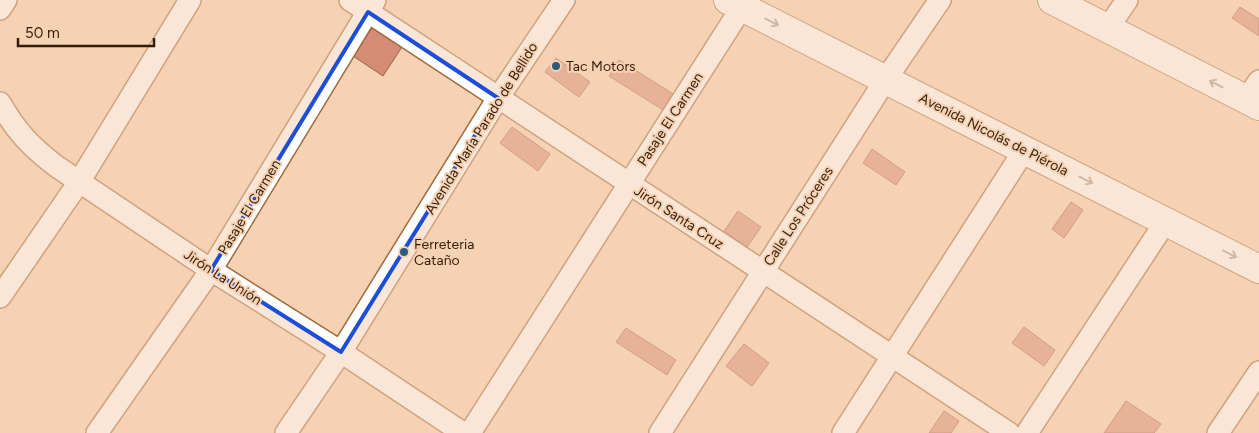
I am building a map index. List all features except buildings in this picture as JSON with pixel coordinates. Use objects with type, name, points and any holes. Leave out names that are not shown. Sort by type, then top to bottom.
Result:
[{"type":"main road","points":[[1052,0],[1255,96]]},
{"type":"main road","name":"Avenida Nicolás de Piérola","points":[[735,3],[1259,269]]},
{"type":"street","points":[[0,9],[6,0]]},
{"type":"street","points":[[0,297],[79,182],[190,0]]},
{"type":"street","name":"Jirón Santa Cruz","points":[[350,0],[372,6],[498,98],[1009,433]]},
{"type":"street","name":"Avenida María Parado de Bellido","points":[[286,433],[341,352],[498,98],[564,0]]},
{"type":"street","name":"Calle Los Próceres","points":[[660,433],[886,80],[940,0]]},
{"type":"street","points":[[1108,28],[1127,0]]},
{"type":"street","name":"Pasaje El Carmen","points":[[470,433],[629,184],[735,3]]},
{"type":"street","name":"Pasaje El Carmen","points":[[97,433],[211,270],[372,6]]},
{"type":"street","name":"Jirón La Unión","points":[[0,103],[12,124],[33,148],[79,182],[463,433]]},
{"type":"street","points":[[843,433],[1025,149]]},
{"type":"street","points":[[1027,433],[1166,221]]},
{"type":"street","points":[[1218,433],[1259,372]]},
{"type":"highlighted area","points":[[368,12],[498,98],[341,352],[211,270]]},
{"type":"place","name":"Tac Motors","points":[[556,66]]},
{"type":"place","name":"Ferreteria Cataño","points":[[404,252]]}]
